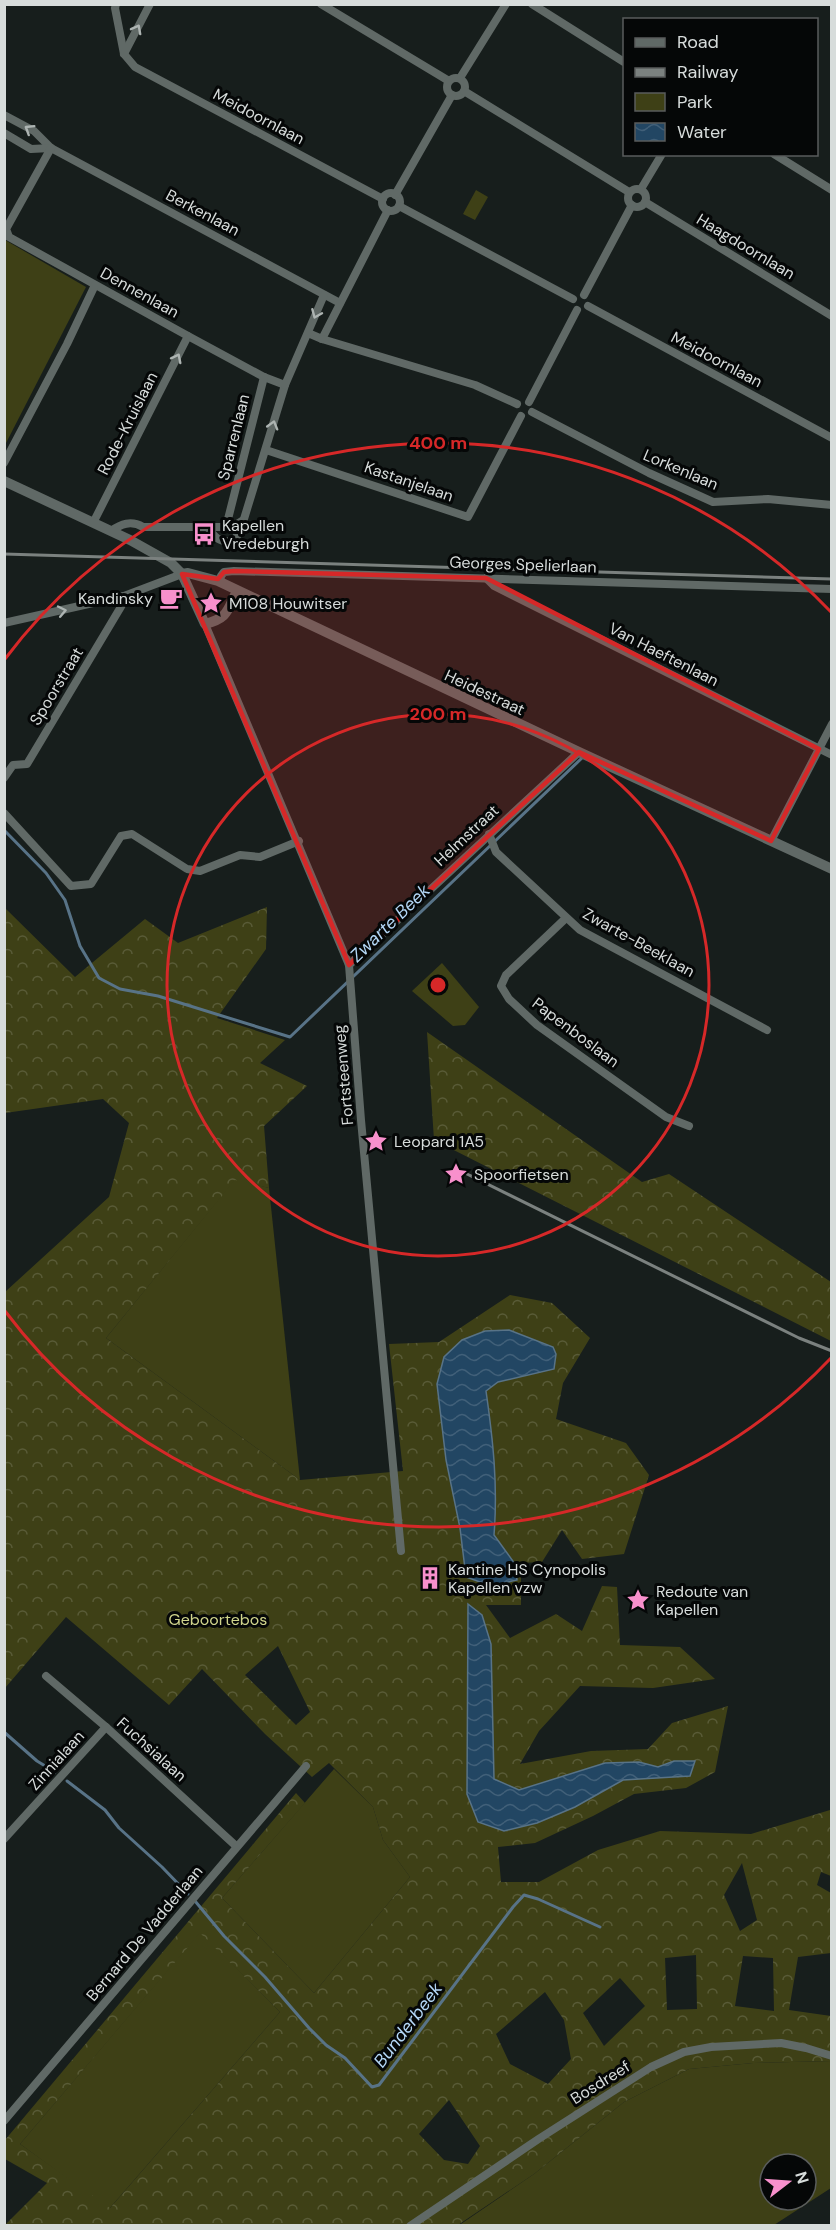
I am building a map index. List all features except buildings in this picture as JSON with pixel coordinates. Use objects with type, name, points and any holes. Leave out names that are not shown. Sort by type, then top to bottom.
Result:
[{"type":"street","points":[[117,4],[115,8],[124,54]]},
{"type":"street","points":[[124,54],[150,4]]},
{"type":"street","points":[[321,4],[449,81]]},
{"type":"street","points":[[460,78],[506,4]]},
{"type":"street","points":[[532,4],[623,61]]},
{"type":"street","name":"Meidoornlaan","points":[[124,54],[135,67],[383,199]]},
{"type":"street","points":[[449,81],[460,78]]},
{"type":"street","points":[[452,95],[458,95],[464,91],[465,84],[460,78]]},
{"type":"street","points":[[449,81],[448,90],[452,95]]},
{"type":"street","points":[[464,91],[629,192]]},
{"type":"street","points":[[395,195],[452,95]]},
{"type":"street","name":"Berkenlaan","points":[[4,115],[34,131],[51,148],[340,303]]},
{"type":"street","name":"Berkenlaan","points":[[4,133],[32,149],[51,148]]},
{"type":"street","points":[[6,230],[51,148]]},
{"type":"street","points":[[641,189],[661,156]]},
{"type":"street","points":[[777,156],[831,190]]},
{"type":"street","points":[[629,192],[641,189]]},
{"type":"street","points":[[629,192],[628,200],[632,205],[639,206],[645,202],[646,195],[641,189]]},
{"type":"street","points":[[388,194],[395,195],[400,200],[399,206],[393,211],[383,207],[383,199],[388,194]]},
{"type":"street","name":"Haagdoornlaan","points":[[645,202],[831,316]]},
{"type":"street","points":[[584,295],[632,205]]},
{"type":"street","points":[[399,206],[573,299]]},
{"type":"street","points":[[322,339],[388,210]]},
{"type":"street","name":"Dennenlaan","points":[[6,230],[9,237],[264,376]]},
{"type":"street","points":[[4,463],[68,344],[95,285]]},
{"type":"street","name":"Sparrenlaan","points":[[207,526],[220,541],[232,541],[240,532],[285,385],[324,295]]},
{"type":"street","points":[[573,299],[578,295],[584,295]]},
{"type":"street","points":[[577,310],[583,310],[588,306],[588,300],[584,295]]},
{"type":"street","points":[[573,299],[577,310]]},
{"type":"street","name":"Meidoornlaan","points":[[588,306],[831,438]]},
{"type":"street","points":[[529,402],[577,310]]},
{"type":"street","points":[[308,333],[475,385],[517,404]]},
{"type":"street","name":"Rode-Kruislaan","points":[[93,523],[188,336]]},
{"type":"street","name":"Sparrenlaan","points":[[226,527],[264,376],[285,385]]},
{"type":"street","points":[[524,400],[529,402],[532,412],[526,417],[521,416],[517,411],[517,404],[524,400]]},
{"type":"street","name":"Lorkenlaan","points":[[532,412],[649,473],[713,502],[768,499],[831,505]]},
{"type":"street","name":"Kastanjelaan","points":[[266,450],[468,517],[521,416]]},
{"type":"street","points":[[4,481],[130,540],[171,563],[182,574],[124,596],[4,623]]},
{"type":"street","points":[[111,531],[123,524],[137,524],[143,527],[226,527],[234,526],[242,521]]},
{"type":"street","points":[[130,540],[135,532],[143,527]]},
{"type":"street","name":"Georges Spelierlaan","points":[[220,582],[224,572],[234,571],[831,589]]},
{"type":"street","name":"Heidestraat","points":[[182,574],[200,575],[220,582],[579,753],[831,869]]},
{"type":"street","name":"Fortsteenweg","points":[[182,574],[206,624],[299,841],[349,965],[401,1551]]},
{"type":"street","name":"Van Haeftenlaan","points":[[486,578],[505,591],[831,755]]},
{"type":"street","points":[[206,624],[220,620],[228,610],[237,591]]},
{"type":"street","name":"Spoorstraat","points":[[4,778],[13,765],[27,764],[122,605],[124,596]]},
{"type":"street","points":[[771,841],[831,724]]},
{"type":"street","name":"Helmstraat","points":[[349,965],[579,753]]},
{"type":"street","points":[[4,813],[71,886],[91,884],[120,836],[132,834],[187,869],[200,871],[240,855],[260,857],[299,841]]},
{"type":"street","name":"Zwarte-Beeklaan","points":[[489,834],[496,852],[580,930],[767,1030]]},
{"type":"street","name":"Papenboslaan","points":[[566,918],[506,975],[501,986],[504,993],[537,1025],[666,1117],[689,1126]]},
{"type":"street","name":"Fuchsialaan","points":[[46,1676],[106,1727],[236,1846]]},
{"type":"street","name":"Zinnialaan","points":[[4,1839],[106,1727]]},
{"type":"street","name":"Bernard De Vadderlaan","points":[[4,2121],[306,1766]]},
{"type":"street","name":"Bosdreef","points":[[410,2226],[632,2079],[651,2067],[684,2052],[711,2047],[781,2043],[831,2056]]},
{"type":"highlighted area","points":[[234,571],[486,578],[819,749],[771,841],[579,752],[349,965],[182,574],[218,579],[224,572]]},
{"type":"green space","points":[[476,190],[488,197],[475,220],[463,214]]},
{"type":"green space","points":[[5,240],[86,287],[5,445]]},
{"type":"green space","name":"Geboortebos","points":[[267,907],[266,949],[217,1018],[285,1040],[260,1063],[307,1086],[264,1126],[269,1188],[235,1180],[106,1338],[300,1480],[403,1471],[389,1344],[439,1342],[510,1295],[552,1303],[590,1338],[563,1383],[556,1419],[626,1443],[649,1475],[624,1554],[582,1559],[562,1530],[542,1562],[521,1563],[521,1605],[486,1605],[510,1638],[556,1614],[582,1631],[602,1586],[617,1587],[620,1645],[680,1647],[715,1679],[653,1688],[580,1686],[539,1731],[520,1764],[591,1751],[648,1749],[672,1723],[728,1706],[715,1772],[686,1788],[634,1794],[535,1843],[498,1847],[501,1882],[539,1882],[598,1850],[660,1831],[751,1834],[830,1810],[832,1812],[831,1876],[821,1872],[817,1885],[831,1893],[831,1953],[798,1957],[789,2010],[831,2016],[831,2061],[753,2063],[689,2069],[624,2102],[534,2174],[458,2225],[5,2225],[47,2183],[5,2159],[5,2140],[296,1793],[305,1803],[222,1898],[314,1993],[410,1877],[383,1840],[373,1807],[329,1763],[312,1777],[265,1734],[202,1669],[169,1705],[66,1617],[5,1688],[5,1292],[109,1197],[129,1123],[103,1099],[5,1113],[5,908],[75,977],[145,919],[178,943]],"holes":[[[278,1646],[310,1712],[296,1725],[245,1675]],[[742,1863],[757,1920],[740,1931],[724,1895]],[[200,1933],[280,2012],[110,2208],[20,2144]],[[696,1955],[697,2009],[667,2010],[665,1958]],[[743,1956],[773,1958],[774,2011],[735,2006]],[[620,1978],[645,2006],[604,2046],[583,2013]],[[545,1992],[564,2020],[571,2059],[548,2084],[510,2064],[496,2034]],[[449,2100],[480,2146],[468,2164],[444,2160],[419,2134]]]},
{"type":"green space","points":[[442,963],[479,1007],[465,1025],[453,1026],[412,991]]},
{"type":"green space","points":[[427,1032],[642,1182],[669,1174],[831,1282],[831,1341],[434,1140]]},
{"type":"green space","points":[[235,1179],[269,1188],[300,1480],[106,1338]]},
{"type":"green space","points":[[334,1769],[373,1807],[383,1840],[410,1877],[314,1993],[222,1898]]},
{"type":"green space","points":[[200,1932],[280,2012],[109,2209],[20,2144]]},
{"type":"green space","points":[[831,2061],[831,2188],[818,2196],[818,2152],[758,2152],[758,2212],[794,2212],[774,2225],[458,2226],[534,2174],[624,2102],[689,2069],[753,2063]]},
{"type":"water","points":[[509,1330],[553,1347],[556,1354],[554,1369],[498,1382],[486,1391],[494,1463],[494,1535],[515,1564],[517,1580],[491,1586],[466,1577],[460,1528],[446,1460],[437,1384],[444,1357],[462,1340],[485,1331]]},
{"type":"water","points":[[468,1604],[482,1615],[491,1644],[494,1779],[519,1790],[605,1763],[639,1762],[658,1767],[674,1761],[695,1761],[690,1776],[623,1780],[575,1807],[537,1823],[504,1831],[478,1822],[467,1794]]},
{"type":"waterway","name":"Zwarte Beek","points":[[4,830],[46,873],[65,900],[80,946],[99,978],[120,989],[158,996],[290,1037],[583,757]]},
{"type":"waterway","name":"Bunderbeek","points":[[4,1732],[37,1761],[55,1772]]},
{"type":"waterway","name":"Bunderbeek","points":[[67,1781],[105,1810],[119,1828],[188,1894]]},
{"type":"waterway","name":"Bunderbeek","points":[[195,1901],[309,2028],[326,2045],[345,2058],[372,2087],[379,2085],[524,1895],[600,1927]]},
{"type":"railway","points":[[4,554],[832,579]]},
{"type":"railway","points":[[467,1174],[799,1338],[832,1351]]},
{"type":"place","name":"Kapellen Vredeburgh","points":[[204,534]]},
{"type":"place","name":"Kandinsky","points":[[171,598]]},
{"type":"place","name":"M108 Houwitser","points":[[211,603]]},
{"type":"place","name":"Leopard 1A5","points":[[376,1141]]},
{"type":"place","name":"Spoorfietsen","points":[[456,1174]]},
{"type":"place","name":"Kantine HS Cynopolis Kapellen vzw","points":[[430,1578]]},
{"type":"place","name":"Redoute van Kapellen","points":[[638,1600]]}]
